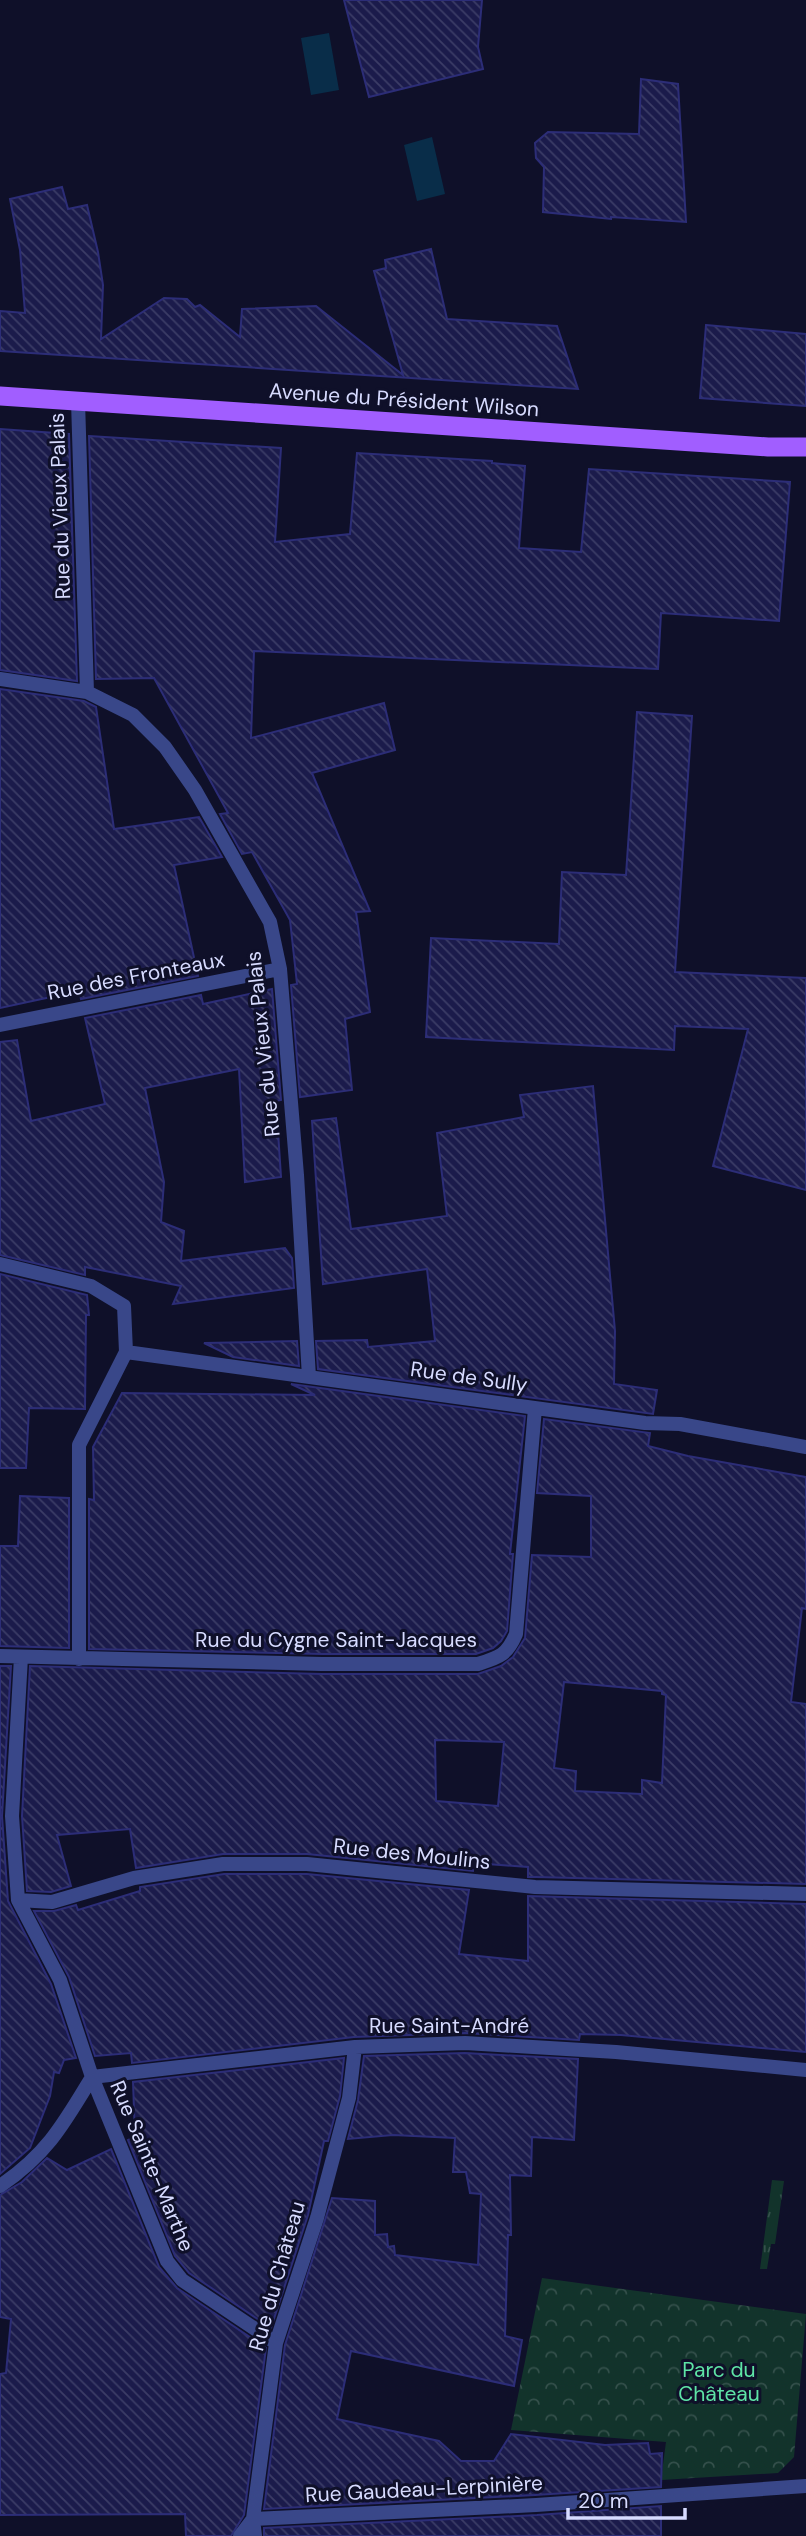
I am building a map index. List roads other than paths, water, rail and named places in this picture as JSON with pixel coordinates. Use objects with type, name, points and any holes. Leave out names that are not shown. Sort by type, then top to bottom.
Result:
[{"type":"main road","name":"Avenue du Président Wilson","points":[[0,396],[768,447],[806,447]]},
{"type":"street","name":"Rue du Vieux Palais","points":[[78,401],[88,692],[133,715],[165,747],[232,854],[270,922],[280,969],[297,1175],[309,1377]]},
{"type":"street","points":[[0,678],[88,692]]},
{"type":"street","name":"Rue des Fronteaux","points":[[0,1024],[280,969]]},
{"type":"street","points":[[0,1264],[91,1286],[124,1306],[126,1352],[79,1446],[79,1659]]},
{"type":"street","name":"Rue de Sully","points":[[126,1352],[645,1423],[680,1424],[806,1447]]},
{"type":"street","name":"Rue du Cygne Saint-Jacques","points":[[0,1656],[322,1664],[478,1664],[495,1659],[509,1651],[516,1634],[535,1408]]},
{"type":"street","points":[[18,1900],[12,1816],[21,1657]]},
{"type":"street","name":"Rue des Moulins","points":[[18,1900],[52,1902],[134,1878],[223,1864],[307,1864],[535,1887],[806,1894]]},
{"type":"street","name":"Rue Sainte-Marthe","points":[[18,1900],[60,1980],[92,2077],[167,2261],[182,2280],[276,2343]]},
{"type":"street","name":"Rue Saint-André","points":[[92,2077],[355,2046],[465,2043],[617,2052],[806,2070]]},
{"type":"street","name":"Rue du Château","points":[[255,2536],[253,2519],[276,2343],[317,2218],[349,2098],[355,2046]]},
{"type":"street","points":[[0,2186],[26,2169],[57,2136],[92,2077]]},
{"type":"street","name":"Rue Gaudeau-Lerpinière","points":[[253,2519],[536,2505],[806,2486]]},
{"type":"street","points":[[240,2536],[253,2519]]},
{"type":"water","points":[[329,33],[339,90],[311,95],[301,38]]},
{"type":"water","points":[[432,137],[445,194],[417,201],[404,145]]},
{"type":"park label","name":"Parc du Château","points":[[719,2382]]}]
